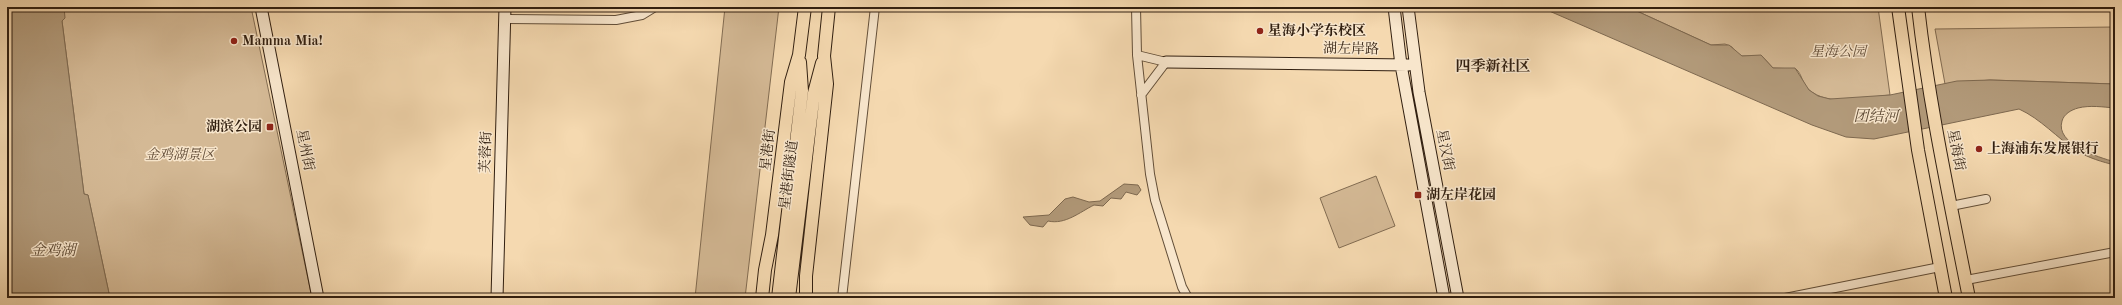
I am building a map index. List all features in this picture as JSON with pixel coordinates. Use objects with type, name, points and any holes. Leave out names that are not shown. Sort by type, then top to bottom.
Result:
[{"type":"main road","name":"星港街","points":[[762,298],[765,270],[772,235],[791,82],[799,55],[805,7]]},
{"type":"main road","points":[[806,298],[806,276],[827,84],[824,56],[829,7]]},
{"type":"main road","points":[[1898,7],[1906,75],[1918,150],[1946,298]]},
{"type":"main road","name":"星海街","points":[[1918,7],[1926,73],[1969,298]]},
{"type":"main road","name":"星港街隧道","points":[[778,298],[802,91],[799,55]]},
{"type":"main road","name":"星港街隧道","points":[[789,298],[814,93],[824,56]]},
{"type":"street","name":"星州街","points":[[261,7],[318,298]]},
{"type":"street","name":"芙蓉街","points":[[497,298],[505,7]]},
{"type":"street","points":[[504,19],[616,20],[642,15],[655,7]]},
{"type":"street","points":[[842,298],[875,7]]},
{"type":"street","points":[[1136,7],[1137,55],[1150,174],[1155,200],[1182,287],[1188,298]]},
{"type":"street","name":"星汉街","points":[[1394,7],[1401,65],[1444,298]]},
{"type":"street","name":"星汉街","points":[[1408,7],[1415,64],[1458,298]]},
{"type":"street","points":[[1137,55],[1166,62],[1141,95]]},
{"type":"street","name":"湖左岸路","points":[[1166,62],[1415,64]]},
{"type":"street","points":[[1951,206],[1986,199]]},
{"type":"street","points":[[1966,280],[2115,252]]},
{"type":"street","points":[[1784,298],[1940,267]]},
{"type":"green space","name":"金鸡湖景区","points":[[64,7],[251,7],[312,298],[110,298],[88,195],[84,194],[62,21],[64,18]]},
{"type":"green space","points":[[725,7],[779,7],[745,298],[695,298]]},
{"type":"green space","name":"星海公园","points":[[1628,7],[1878,7],[1890,95],[1837,100],[1817,95],[1808,89],[1804,84],[1800,73],[1796,69],[1773,68],[1762,56],[1742,56],[1736,53],[1732,47],[1725,44],[1711,45]]},
{"type":"green space","points":[[2115,27],[2115,84],[1990,80],[1945,84],[1935,29]]},
{"type":"green space","points":[[1376,176],[1395,226],[1339,248],[1320,198]]},
{"type":"water","name":"金鸡湖","points":[[7,7],[64,7],[65,18],[62,21],[84,194],[88,195],[110,298],[7,298]]},
{"type":"water","name":"团结河","points":[[1540,7],[1628,7],[1711,45],[1729,45],[1742,56],[1761,55],[1773,68],[1795,68],[1809,90],[1818,96],[1830,99],[1890,95],[1957,81],[1990,80],[2115,84],[2115,108],[2092,106],[2075,109],[2064,116],[2062,121],[2062,129],[2065,136],[2071,143],[2089,153],[2115,162],[2115,165],[2096,160],[2077,151],[2042,123],[2019,109],[1874,139],[1846,137],[1812,125]]},
{"type":"water","points":[[1124,184],[1138,185],[1141,190],[1137,195],[1126,192],[1121,199],[1111,198],[1103,206],[1094,205],[1066,220],[1054,222],[1048,221],[1043,227],[1030,225],[1023,217],[1049,215],[1065,199],[1073,197],[1089,202],[1100,201]]},
{"type":"place","name":"星海小学东校区","points":[[1260,31]]},
{"type":"place","name":"Mamma Mia!","points":[[234,41]]},
{"type":"place","name":"湖滨公园","points":[[270,127]]},
{"type":"place","name":"上海浦东发展银行","points":[[1979,149]]},
{"type":"place","name":"湖左岸花园","points":[[1418,195]]},
{"type":"district","name":"四季新社区","points":[[1493,67]]}]
